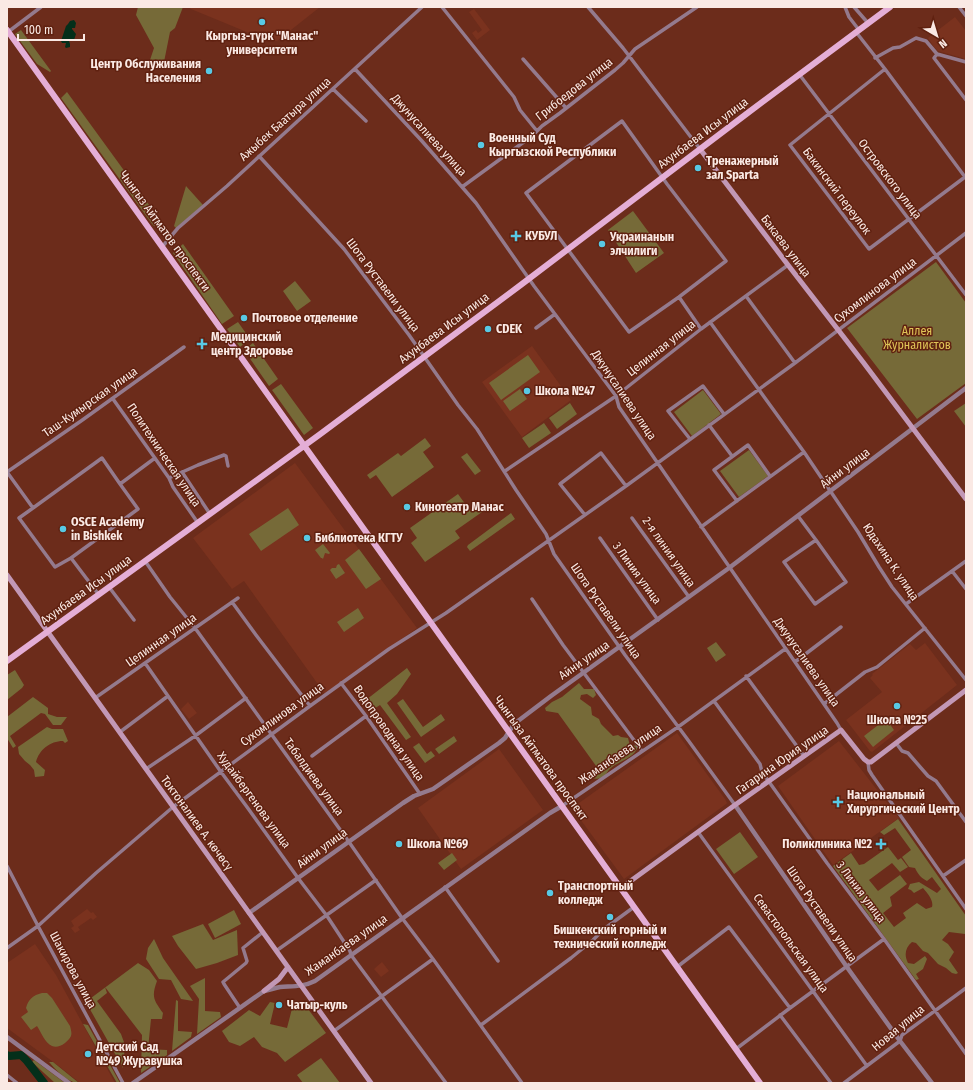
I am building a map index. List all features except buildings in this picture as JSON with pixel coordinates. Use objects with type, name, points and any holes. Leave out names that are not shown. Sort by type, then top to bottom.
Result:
[{"type":"main road","name":"Ахунбаева Исы улица","points":[[7,661],[304,446],[529,279],[662,177],[890,7]]},
{"type":"main road","name":"Чынгыз Айтматов проспекти","points":[[9,35],[304,446]]},
{"type":"main road","name":"Бакаева улица","points":[[700,149],[966,499]]},
{"type":"main road","name":"Чынгыза Айтматова проспект","points":[[304,446],[760,1083]]},
{"type":"main road","name":"Токтоналиев А. көчөсү","points":[[7,575],[371,1083]]},
{"type":"main road","points":[[868,762],[874,760],[966,690]]},
{"type":"main road","name":"Гагарина Юрия улица","points":[[621,888],[841,730],[864,760],[868,762]]},
{"type":"main road","points":[[264,991],[279,979],[288,967]]},
{"type":"street","points":[[9,35],[42,7]]},
{"type":"street","name":"Ажыбек Баатыра улица","points":[[162,247],[178,228],[227,186],[422,7]]},
{"type":"street","points":[[442,7],[514,97],[520,110],[537,131]]},
{"type":"street","name":"Бакаева улица","points":[[588,7],[623,48],[700,149]]},
{"type":"street","points":[[689,7],[691,11]]},
{"type":"street","name":"Грибоедова улица","points":[[462,187],[532,136],[542,126],[615,70],[635,49],[697,7]]},
{"type":"street","points":[[845,7],[857,31],[875,58],[965,177],[908,220]]},
{"type":"street","points":[[854,7],[868,23]]},
{"type":"street","points":[[857,11],[862,7]]},
{"type":"street","points":[[959,7],[966,16]]},
{"type":"street","points":[[875,58],[916,38],[926,41],[937,54],[966,62]]},
{"type":"street","points":[[937,54],[934,58],[966,100]]},
{"type":"street","points":[[523,59],[566,108]]},
{"type":"street","name":"Джунусалиева улица","points":[[355,69],[421,140],[476,203],[529,279],[616,396],[618,407],[785,649],[838,723],[841,730]]},
{"type":"street","name":"Бакинский переулок","points":[[885,70],[790,145],[869,249],[908,220]]},
{"type":"street","name":"Островского улица","points":[[799,74],[966,295]]},
{"type":"street","points":[[333,89],[366,121]]},
{"type":"street","points":[[622,121],[662,177],[726,261],[679,297],[629,332],[567,250],[526,193],[622,121]]},
{"type":"street","name":"Шота Руставели улица","points":[[259,156],[344,249],[409,335],[458,405],[477,429],[505,471],[546,534],[554,554],[620,648],[735,805],[900,1041],[932,1083]]},
{"type":"street","name":"Сухомлинова улица","points":[[7,948],[38,926],[96,873],[173,807],[341,683],[389,649],[431,623],[658,463],[795,363],[966,233]]},
{"type":"street","name":"Целинная улица","points":[[505,471],[616,396],[710,322],[788,265]]},
{"type":"street","points":[[746,296],[795,363]]},
{"type":"street","points":[[679,297],[701,329]]},
{"type":"street","points":[[536,328],[555,314]]},
{"type":"street","name":"Юдахина К. улица","points":[[710,322],[804,452],[858,532],[892,587],[966,680]]},
{"type":"street","name":"Таш-Кумырская улица","points":[[7,472],[113,399],[184,347]]},
{"type":"street","points":[[690,439],[668,411],[703,386],[724,414]]},
{"type":"street","name":"Айни улица","points":[[249,913],[403,803],[414,796],[433,789],[505,738],[514,724],[689,598],[966,388]]},
{"type":"street","name":"Политехническая улица","points":[[113,399],[169,478],[173,487],[198,523]]},
{"type":"street","points":[[709,426],[732,456]]},
{"type":"street","points":[[737,501],[714,470],[732,456],[748,445],[770,476]]},
{"type":"street","points":[[701,527],[804,452]]},
{"type":"street","points":[[585,515],[560,484],[601,453],[626,486]]},
{"type":"street","points":[[169,478],[224,455],[226,456],[228,466]]},
{"type":"street","points":[[102,458],[120,484],[138,509],[71,558],[55,567],[19,518],[102,458]]},
{"type":"street","points":[[120,484],[155,458]]},
{"type":"street","points":[[7,472],[33,508]]},
{"type":"street","points":[[182,472],[210,514]]},
{"type":"street","points":[[798,516],[816,540],[846,582],[815,604],[784,562],[816,540]]},
{"type":"street","name":"2-я линия улица","points":[[632,518],[689,598]]},
{"type":"street","name":"3 Линия улица","points":[[600,538],[658,620]]},
{"type":"street","points":[[71,558],[99,595]]},
{"type":"street","name":"Табалдиева улица","points":[[145,561],[170,597],[195,628],[246,698],[402,918],[522,1083]]},
{"type":"street","points":[[906,604],[966,561]]},
{"type":"street","points":[[952,571],[966,589]]},
{"type":"street","points":[[109,587],[134,620]]},
{"type":"street","name":"Целинная улица","points":[[95,698],[238,598]]},
{"type":"street","points":[[532,599],[584,673],[642,751]]},
{"type":"street","points":[[232,602],[310,706]]},
{"type":"street","points":[[795,662],[841,627]]},
{"type":"street","points":[[824,704],[865,672],[877,667],[925,628]]},
{"type":"street","name":"Жаманбаева улица","points":[[133,1083],[264,991],[280,987],[302,986],[315,981],[550,813],[678,727],[785,649]]},
{"type":"street","name":"Худайбергенова улица","points":[[145,663],[195,736],[327,916],[350,951],[351,955],[446,1083]]},
{"type":"street","points":[[746,676],[804,756]]},
{"type":"street","name":"Водопроводная улица","points":[[341,683],[366,716],[420,794]]},
{"type":"street","points":[[120,732],[168,696]]},
{"type":"street","points":[[146,769],[195,736],[246,698]]},
{"type":"street","name":"3 Линия улица","points":[[714,701],[760,764],[762,772],[966,1054]]},
{"type":"street","points":[[312,756],[366,716]]},
{"type":"street","points":[[896,743],[902,751],[908,753],[928,776],[936,780],[966,822]]},
{"type":"street","points":[[868,762],[869,770],[872,775],[966,909]]},
{"type":"street","name":"Севастопольская улица","points":[[698,832],[867,1066]]},
{"type":"street","points":[[943,876],[966,860]]},
{"type":"street","name":"Шакирова улица","points":[[7,866],[122,1083]]},
{"type":"street","points":[[276,951],[376,880]]},
{"type":"street","points":[[445,888],[498,961]]},
{"type":"street","points":[[481,1025],[555,971],[604,929],[634,907]]},
{"type":"street","points":[[677,967],[729,927],[790,1008]]},
{"type":"street","points":[[240,1008],[223,982],[246,964],[247,961],[243,948],[263,932]]},
{"type":"street","points":[[736,1049],[884,939]]},
{"type":"street","points":[[334,1031],[433,959]]},
{"type":"street","name":"Новая улица","points":[[844,1083],[900,1041],[902,1035],[966,988]]},
{"type":"street","points":[[780,1015],[831,1083]]},
{"type":"street","points":[[7,1037],[69,1083]]},
{"type":"street","points":[[7,1075],[17,1083]]},
{"type":"shaded area","name":"Кыргыз-түрк \"Манас\" университети","points":[[188,7],[320,7],[277,41],[254,35]]},
{"type":"shaded area","points":[[474,9],[490,30],[477,40],[472,33],[476,30],[478,33],[482,30],[469,12]]},
{"type":"shaded area","points":[[955,17],[966,31],[966,59],[938,51],[928,38]]},
{"type":"shaded area","points":[[74,20],[76,23],[75,28],[72,29],[76,34],[74,40],[69,41],[70,47],[66,48],[66,43],[62,43],[61,41],[66,26],[70,21]]},
{"type":"shaded area","name":"Школа №47","points":[[532,346],[571,400],[522,437],[482,382]]},
{"type":"shaded area","points":[[295,463],[417,628],[325,694],[244,581],[232,589],[193,538]]},
{"type":"shaded area","name":"Школа №25","points":[[925,643],[957,685],[872,752],[846,720],[882,692],[870,678],[873,675],[872,674],[910,644],[916,650]]},
{"type":"shaded area","points":[[188,702],[197,713],[189,719],[181,709]]},
{"type":"shaded area","points":[[677,733],[727,803],[624,879],[572,808]]},
{"type":"shaded area","name":"Национальный Хирургический Центр","points":[[839,741],[899,818],[833,865],[778,786]]},
{"type":"shaded area","points":[[499,749],[543,810],[461,869],[418,808]]},
{"type":"shaded area","points":[[87,909],[91,913],[93,912],[97,917],[93,920],[91,918],[78,927],[80,930],[75,933],[71,928],[74,926],[71,921]]},
{"type":"shaded area","points":[[35,944],[56,975],[115,1083],[80,1083],[7,1028],[7,963]]},
{"type":"shaded area","points":[[382,962],[389,971],[381,977],[374,969]]},
{"type":"green space","points":[[138,7],[183,7],[175,28],[170,32],[163,67],[149,63],[154,48],[136,15]]},
{"type":"green space","points":[[21,30],[51,71],[50,72],[37,64],[15,34]]},
{"type":"green space","points":[[67,92],[160,220],[157,226],[152,224],[61,98]]},
{"type":"green space","points":[[186,186],[203,205],[176,228],[174,226]]},
{"type":"green space","points":[[633,211],[664,253],[636,273],[608,230]]},
{"type":"green space","points":[[183,244],[234,316],[222,324],[173,253]]},
{"type":"green space","name":"Аллея Журналистов","points":[[936,262],[966,303],[966,383],[917,419],[847,328]]},
{"type":"green space","points":[[295,281],[311,301],[297,311],[283,291]]},
{"type":"green space","points":[[238,322],[250,339],[240,347],[227,329]]},
{"type":"green space","points":[[253,343],[278,379],[269,386],[244,350]]},
{"type":"green space","points":[[528,355],[540,372],[501,400],[489,383]]},
{"type":"green space","points":[[281,384],[313,428],[304,435],[272,390]]},
{"type":"green space","points":[[520,389],[527,399],[510,411],[503,401]]},
{"type":"green space","points":[[703,390],[721,414],[692,436],[674,412]]},
{"type":"green space","points":[[570,403],[577,414],[557,429],[549,418]]},
{"type":"green space","points":[[966,403],[966,427],[954,411]]},
{"type":"green space","points":[[544,423],[551,433],[529,448],[522,438]]},
{"type":"green space","points":[[425,438],[431,446],[423,452],[434,467],[392,497],[376,475],[370,479],[367,475],[398,453],[401,456]]},
{"type":"green space","points":[[749,450],[768,476],[739,497],[720,471]]},
{"type":"green space","points":[[467,453],[481,471],[475,475],[461,457]]},
{"type":"green space","points":[[458,494],[471,512],[478,507],[482,512],[455,531],[460,538],[425,562],[411,543],[417,538],[410,528]]},
{"type":"green space","points":[[288,508],[299,525],[261,551],[249,534]]},
{"type":"green space","points":[[511,513],[515,519],[470,551],[467,547],[468,545]]},
{"type":"green space","points":[[323,544],[330,553],[325,553],[323,559],[315,550]]},
{"type":"green space","points":[[359,549],[381,579],[366,589],[345,560]]},
{"type":"green space","points":[[339,564],[345,573],[336,579],[330,570],[332,568],[336,568]]},
{"type":"green space","points":[[358,608],[364,618],[344,632],[337,622]]},
{"type":"green space","points":[[716,642],[726,655],[716,662],[707,648]]},
{"type":"green space","points":[[407,668],[411,674],[397,694],[387,703],[411,737],[406,740],[380,705],[369,712],[362,703]]},
{"type":"green space","points":[[15,670],[24,685],[7,700],[7,675]]},
{"type":"green space","points":[[579,683],[584,689],[594,689],[596,695],[593,698],[587,694],[581,695],[580,699],[591,707],[592,715],[599,719],[601,724],[613,736],[618,735],[628,738],[630,745],[638,746],[634,754],[611,768],[602,778],[592,778],[599,770],[558,713],[546,711],[545,708],[552,702],[562,697]]},
{"type":"green space","points":[[33,697],[48,708],[48,714],[57,717],[67,717],[61,725],[53,725],[45,714],[41,713],[10,736],[16,746],[13,748],[7,738],[7,717]]},
{"type":"green space","points":[[403,699],[423,727],[441,714],[445,720],[421,737],[397,703]]},
{"type":"green space","points":[[886,719],[894,730],[873,747],[864,736]]},
{"type":"green space","points":[[47,727],[52,729],[63,729],[68,741],[65,743],[63,741],[58,741],[50,744],[42,750],[36,762],[45,770],[44,776],[35,777],[34,770],[19,754],[18,747]]},
{"type":"green space","points":[[454,736],[457,741],[439,754],[435,749]]},
{"type":"green space","points":[[419,743],[427,754],[431,751],[435,756],[425,763],[413,747]]},
{"type":"green space","points":[[898,819],[966,916],[966,935],[949,932],[942,940],[948,944],[954,952],[949,960],[958,973],[956,974],[938,964],[928,953],[923,951],[916,943],[912,942],[906,952],[908,963],[914,964],[925,956],[927,959],[923,969],[916,974],[919,979],[916,980],[833,866],[851,853],[859,865],[864,864],[888,847],[898,860],[901,858],[908,867],[900,872],[892,863],[869,880],[878,891],[900,875],[907,884],[890,897],[892,906],[883,913],[894,927],[906,918],[903,913],[917,903],[926,909],[932,907],[931,899],[923,888],[914,893],[908,889],[910,884],[919,882],[937,893],[941,889],[932,877],[927,881],[920,876],[915,868],[909,867],[902,857],[911,850],[895,828],[884,835],[880,832]]},
{"type":"green space","points":[[740,832],[758,857],[734,874],[716,849]]},
{"type":"green space","points":[[452,853],[457,860],[444,870],[438,863]]},
{"type":"green space","points":[[234,910],[241,924],[215,938],[208,924]]},
{"type":"green space","points":[[203,924],[213,940],[237,930],[238,955],[196,969],[172,936]]},
{"type":"green space","points":[[154,939],[163,958],[193,1001],[181,999],[171,980],[159,979],[146,959],[148,948]]},
{"type":"green space","points":[[138,963],[149,970],[157,981],[154,991],[154,998],[163,1013],[162,1019],[151,1019],[148,1049],[167,1050],[167,1055],[141,1073],[142,1035],[105,987]]},
{"type":"green space","points":[[205,978],[205,1011],[220,1012],[221,1017],[197,1034],[199,999],[190,986]]},
{"type":"green space","points":[[105,987],[107,993],[97,1001],[121,1034],[125,1045],[123,1068],[87,1004],[87,1001]]},
{"type":"green space","points":[[47,993],[52,998],[70,1026],[71,1036],[66,1043],[58,1047],[50,1045],[45,1040],[37,1026],[31,1030],[21,1017],[28,1012],[26,1008],[30,1000],[36,995]]},
{"type":"green space","points":[[176,1000],[178,1001],[178,1031],[192,1032],[191,1037],[172,1051]]},
{"type":"green space","points":[[294,1001],[302,1001],[326,1033],[285,1062],[277,1053],[262,1047],[254,1037],[240,1046],[229,1042],[222,1031],[249,1010],[260,1016],[270,1002],[275,1003],[270,1024],[287,1028]]},
{"type":"green space","points":[[83,1024],[88,1025],[120,1083],[117,1083]]},
{"type":"green space","points":[[321,1058],[340,1083],[303,1083],[297,1075]]},
{"type":"green space","points":[[34,1060],[65,1083],[55,1083],[32,1062]]},
{"type":"green space","points":[[49,1062],[53,1062],[79,1083],[71,1081]]},
{"type":"waterway","points":[[7,1055],[21,1055],[44,1083]]},
{"type":"place","name":"Кыргыз-түрк \"Манас\" университети","points":[[262,22]]},
{"type":"place","name":"Центр Обслуживания Населения","points":[[209,71]]},
{"type":"place","name":"Военный Суд Кыргызской Республики","points":[[481,145]]},
{"type":"place","name":"Тренажерный зал Sparta","points":[[698,168]]},
{"type":"place","name":"КУБУЛ","points":[[516,236]]},
{"type":"place","name":"Украинанын элчилиги","points":[[602,244]]},
{"type":"place","name":"Почтовое отделение","points":[[244,318]]},
{"type":"place","name":"CDEK","points":[[488,329]]},
{"type":"place","name":"Медицинский центр Здоровье","points":[[202,344]]},
{"type":"place","name":"Школа №47","points":[[527,391]]},
{"type":"place","name":"Кинотеатр Манас","points":[[407,507]]},
{"type":"place","name":"OSCE Academy in Bishkek","points":[[63,529]]},
{"type":"place","name":"Библиотека КГТУ","points":[[307,538]]},
{"type":"place","name":"Школа №25","points":[[897,706]]},
{"type":"place","name":"Национальный Хирургический Центр","points":[[838,802]]},
{"type":"place","name":"Школа №69","points":[[399,844]]},
{"type":"place","name":"Поликлиника №2","points":[[881,844]]},
{"type":"place","name":"Транспортный колледж","points":[[550,893]]},
{"type":"place","name":"Бишкекский горный и технический колледж","points":[[610,917]]},
{"type":"place","name":"Чатыр-куль","points":[[279,1005]]},
{"type":"place","name":"Детский Сад №49 Журавушка","points":[[88,1054]]}]
